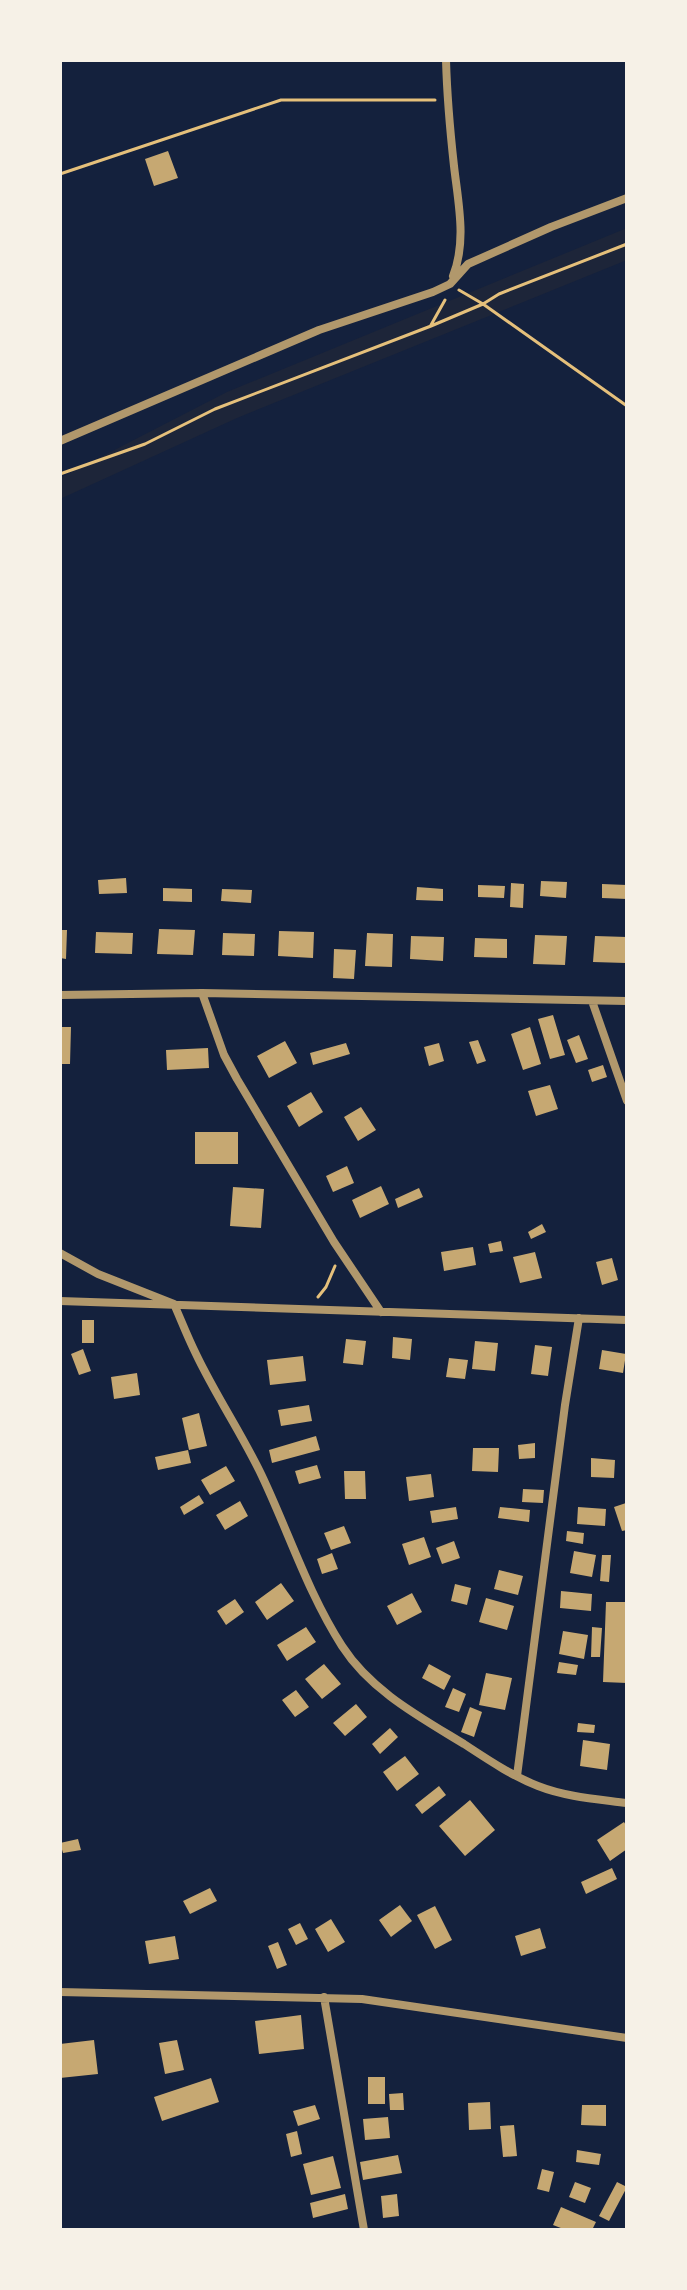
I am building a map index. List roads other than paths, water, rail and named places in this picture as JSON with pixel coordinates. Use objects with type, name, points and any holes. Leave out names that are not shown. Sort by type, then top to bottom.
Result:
[{"type":"street","points":[[446,60],[461,237],[459,262],[450,284]]},
{"type":"street","points":[[60,441],[319,330],[433,292],[450,284],[468,264],[627,198]]},
{"type":"street","points":[[60,995],[202,993],[627,1001]]},
{"type":"street","points":[[202,993],[224,1055],[334,1242],[381,1312]]},
{"type":"street","points":[[592,1001],[627,1101]]},
{"type":"street","points":[[60,1253],[98,1274],[174,1304],[196,1354],[264,1480],[310,1588],[344,1649],[359,1669],[415,1713],[517,1776],[572,1796],[627,1803]]},
{"type":"street","points":[[60,1301],[627,1320]]},
{"type":"street","points":[[517,1776],[579,1318]]},
{"type":"street","points":[[60,1992],[362,1999],[627,2038]]},
{"type":"street","points":[[324,1997],[364,2230]]}]
